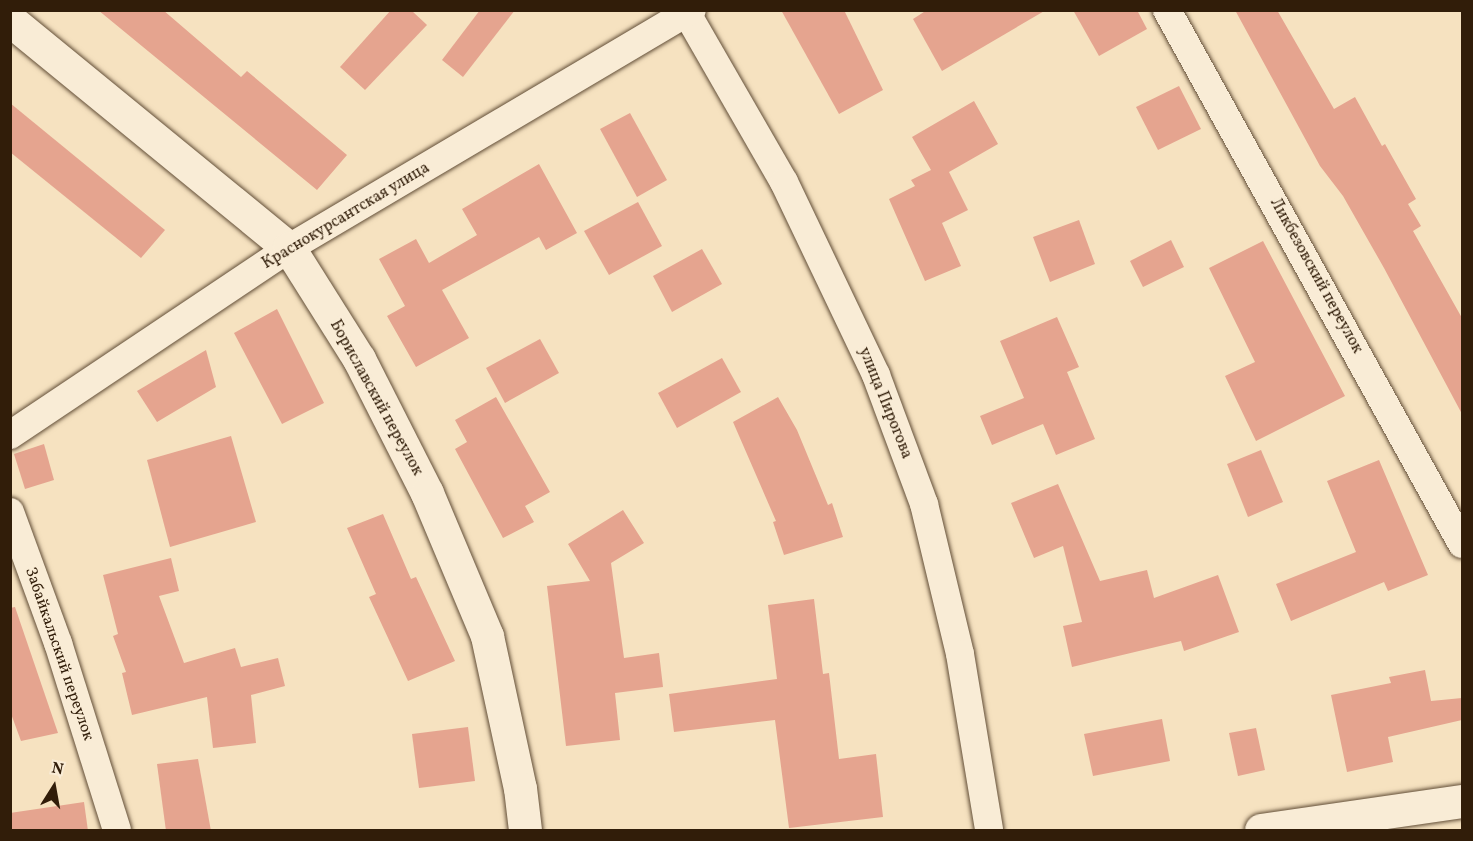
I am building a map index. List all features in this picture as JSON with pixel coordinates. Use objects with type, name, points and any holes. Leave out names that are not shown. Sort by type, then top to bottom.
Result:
[{"type":"street","name":"Ликбезовский переулок","points":[[1167,10],[1462,544]]},
{"type":"street","name":"Краснокурсантская улица","points":[[10,435],[289,248],[688,11]]},
{"type":"street","name":"улица Пирогова","points":[[688,11],[784,182],[876,375],[924,504],[960,654],[989,831]]},
{"type":"street","name":"Бориславский переулок","points":[[10,20],[289,248],[358,359],[427,493],[487,636],[520,788],[525,831]]},
{"type":"street","name":"Забайкальский переулок","points":[[10,512],[58,643],[117,831]]},
{"type":"street","points":[[1261,831],[1462,801]]},
{"type":"building","points":[[98,10],[163,10],[241,77],[247,71],[347,155],[317,190]]},
{"type":"building","points":[[391,10],[411,10],[427,25],[365,90],[340,67]]},
{"type":"building","points":[[480,10],[515,10],[463,77],[442,60]]},
{"type":"building","points":[[781,10],[844,10],[883,90],[839,114]]},
{"type":"building","points":[[927,10],[1046,10],[942,71],[913,19]]},
{"type":"building","points":[[1073,10],[1137,10],[1147,29],[1099,56]]},
{"type":"building","points":[[1235,10],[1277,10],[1334,109],[1355,97],[1382,146],[1385,144],[1416,199],[1408,204],[1421,226],[1413,231],[1462,318],[1462,414],[1384,268],[1343,196],[1320,166]]},
{"type":"building","points":[[1179,86],[1201,129],[1158,150],[1136,107]]},
{"type":"building","points":[[974,101],[998,144],[949,172],[968,210],[942,223],[961,266],[925,281],[889,199],[915,186],[911,180],[931,170],[912,137]]},
{"type":"building","points":[[10,103],[165,230],[141,258],[10,152]]},
{"type":"building","points":[[630,113],[667,180],[637,197],[600,129]]},
{"type":"building","points":[[539,164],[577,233],[546,250],[539,237],[442,290],[469,338],[416,367],[387,316],[405,306],[379,259],[416,239],[429,263],[477,235],[462,209]]},
{"type":"building","points":[[638,202],[662,246],[609,275],[584,231]]},
{"type":"building","points":[[1079,220],[1095,264],[1050,282],[1033,237]]},
{"type":"building","points":[[1171,240],[1184,267],[1143,287],[1130,261]]},
{"type":"building","points":[[1263,241],[1345,396],[1256,441],[1225,376],[1255,362],[1209,268]]},
{"type":"building","points":[[702,249],[722,284],[672,312],[653,276]]},
{"type":"building","points":[[277,309],[324,403],[282,424],[234,333]]},
{"type":"building","points":[[1057,317],[1079,367],[1067,372],[1095,439],[1056,455],[1043,424],[992,445],[980,416],[1024,398],[1000,341]]},
{"type":"building","points":[[540,339],[559,373],[505,403],[486,368]]},
{"type":"building","points":[[206,350],[216,387],[157,422],[137,391]]},
{"type":"building","points":[[722,358],[741,392],[677,428],[658,393]]},
{"type":"building","points":[[496,397],[550,492],[525,506],[534,522],[503,538],[455,449],[467,442],[455,420]]},
{"type":"building","points":[[778,397],[797,430],[828,505],[832,503],[843,537],[784,555],[773,522],[776,521],[733,422]]},
{"type":"building","points":[[231,436],[256,522],[170,547],[147,460]]},
{"type":"building","points":[[44,444],[54,480],[25,489],[14,454]]},
{"type":"building","points":[[1261,450],[1283,502],[1248,517],[1227,464]]},
{"type":"building","points":[[1379,460],[1428,575],[1388,591],[1384,582],[1291,621],[1276,584],[1356,552],[1327,481]]},
{"type":"building","points":[[1058,484],[1100,581],[1147,570],[1154,598],[1218,575],[1239,632],[1184,651],[1181,641],[1072,667],[1063,626],[1082,622],[1063,546],[1034,558],[1011,503]]},
{"type":"building","points":[[623,510],[644,543],[611,563],[624,658],[659,653],[663,687],[615,693],[620,740],[566,746],[547,586],[590,581],[568,544]]},
{"type":"building","points":[[383,514],[411,579],[416,577],[455,661],[408,681],[369,597],[376,594],[347,528]]},
{"type":"building","points":[[171,558],[179,591],[159,596],[184,663],[235,648],[241,667],[278,658],[285,686],[251,695],[256,743],[213,748],[207,697],[132,715],[122,673],[126,672],[113,636],[118,634],[103,575]]},
{"type":"building","points":[[814,599],[823,674],[829,673],[839,759],[876,754],[883,817],[789,828],[775,720],[674,732],[669,694],[777,679],[768,605]]},
{"type":"building","points":[[15,607],[58,733],[21,741],[10,711],[10,608]]},
{"type":"building","points":[[1425,670],[1431,701],[1462,698],[1462,720],[1388,737],[1393,762],[1347,772],[1331,695],[1391,683],[1389,677]]},
{"type":"building","points":[[1162,719],[1170,761],[1093,776],[1084,734]]},
{"type":"building","points":[[468,727],[475,781],[419,788],[412,734]]},
{"type":"building","points":[[1256,728],[1265,770],[1238,776],[1229,733]]},
{"type":"building","points":[[198,759],[211,831],[166,831],[157,764]]},
{"type":"building","points":[[84,802],[88,831],[10,831],[10,813]]}]
